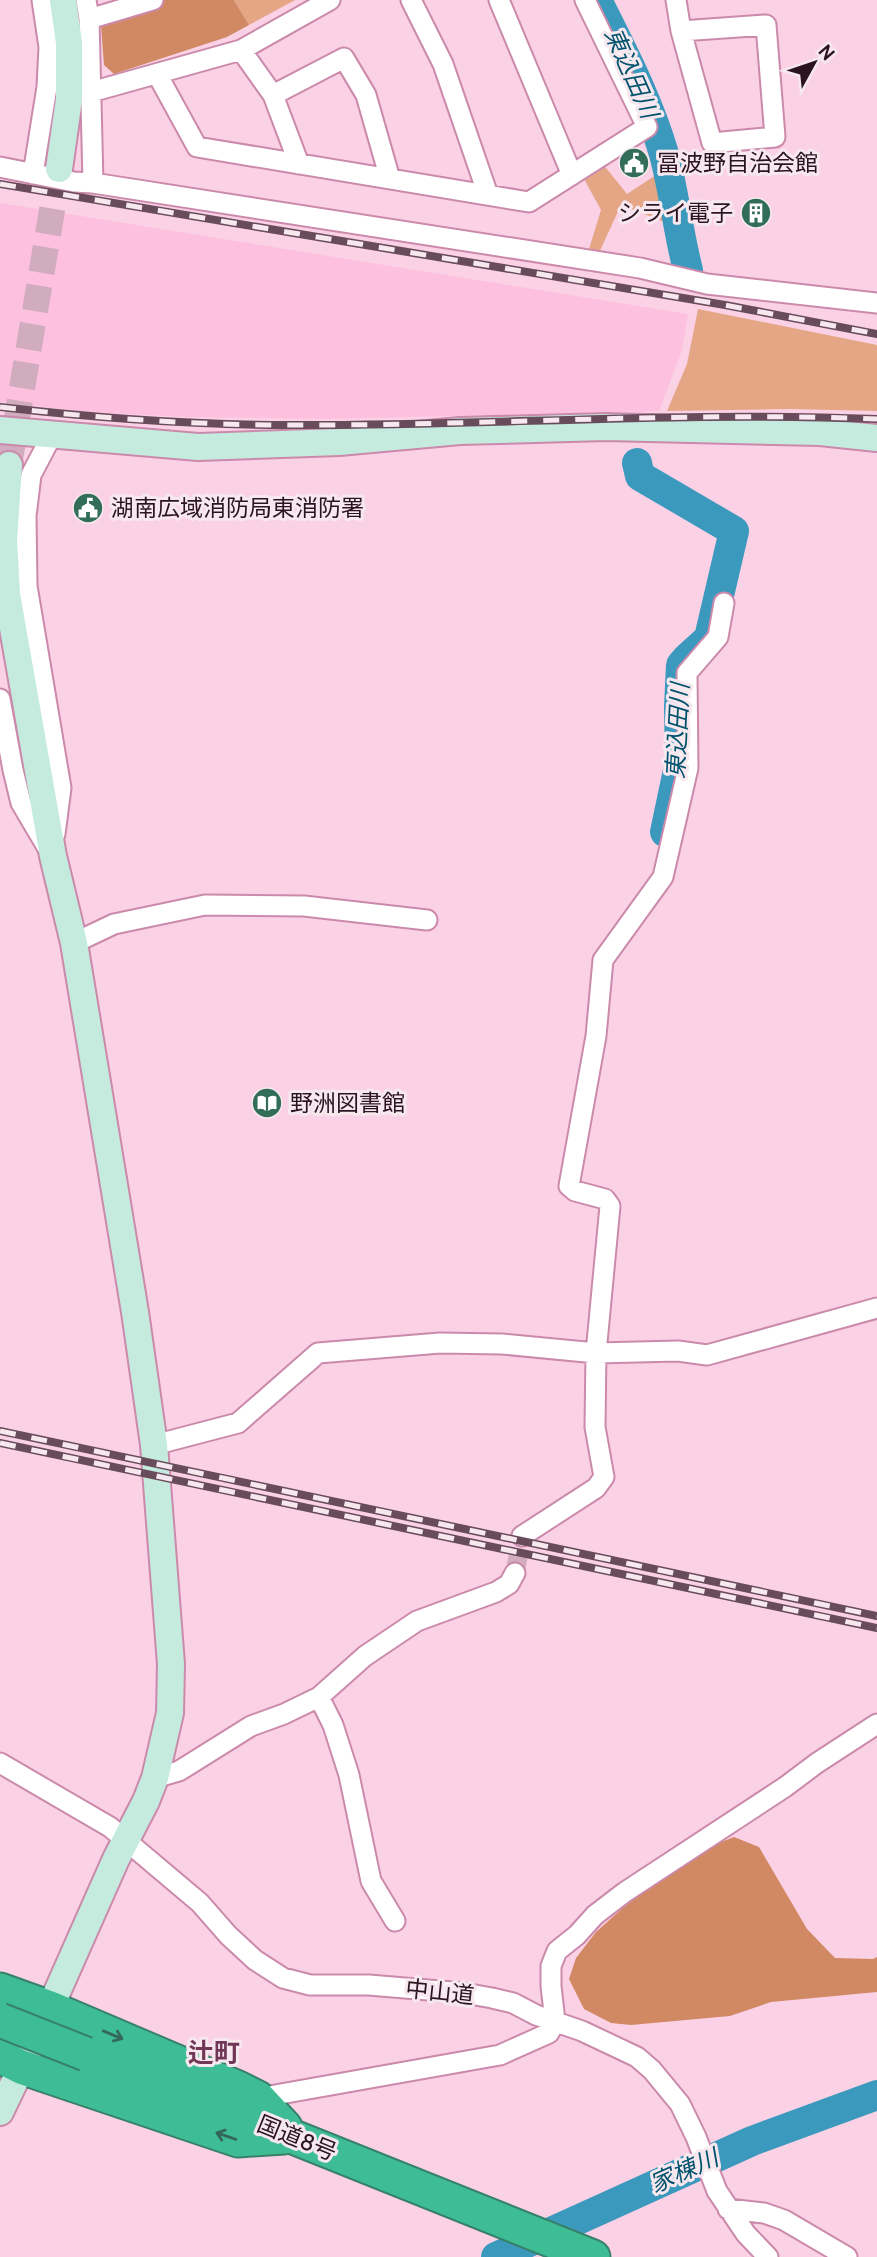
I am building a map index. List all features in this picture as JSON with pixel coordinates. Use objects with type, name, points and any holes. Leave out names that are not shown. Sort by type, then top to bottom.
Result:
[{"type":"highway","points":[[0,1990],[50,2008],[258,2098],[293,2137]]},
{"type":"highway","name":"国道8号","points":[[0,2020],[591,2256]]},
{"type":"highway","points":[[11,2061],[238,2140],[293,2137]]},
{"type":"street","points":[[33,174],[47,87],[49,47],[42,0]]},
{"type":"street","points":[[60,169],[69,99],[69,43],[63,0]]},
{"type":"street","points":[[93,183],[88,9],[153,0]]},
{"type":"street","points":[[411,0],[443,64],[488,195]]},
{"type":"street","points":[[499,0],[572,175]]},
{"type":"street","points":[[157,74],[197,147],[529,202],[647,127],[585,0]]},
{"type":"street","points":[[676,0],[681,31],[712,143],[775,137],[766,25],[681,31]]},
{"type":"street","points":[[91,92],[241,50],[320,3]]},
{"type":"street","points":[[241,50],[272,95],[299,164]]},
{"type":"street","points":[[272,95],[344,58],[366,95],[390,179]]},
{"type":"street","points":[[0,167],[74,182],[640,268],[707,284],[877,303]]},
{"type":"street","points":[[0,430],[198,447],[339,442],[460,431],[606,427],[820,432],[877,438]]},
{"type":"street","points":[[52,435],[32,475],[26,516],[27,586],[61,788],[53,856]]},
{"type":"street","points":[[0,2112],[11,2061],[50,2008],[155,1778],[170,1713],[171,1664],[154,1445],[112,1165],[74,943],[53,856],[7,594],[4,541],[9,465]]},
{"type":"street","points":[[522,1536],[596,1488],[604,1477],[595,1427],[596,1353],[610,1206],[605,1199],[575,1191],[569,1186],[596,1036],[603,960],[663,877],[688,768],[687,673],[718,637],[724,603]]},
{"type":"street","points":[[0,699],[21,803],[53,856]]},
{"type":"street","points":[[74,943],[114,924],[205,905],[304,906],[427,920]]},
{"type":"street","points":[[154,1445],[238,1423],[318,1353],[440,1343],[502,1344],[596,1353],[678,1351],[707,1355],[877,1308]]},
{"type":"street","points":[[155,1778],[179,1771],[251,1726],[319,1697],[365,1656],[417,1621],[496,1592],[509,1584],[515,1573]]},
{"type":"street","points":[[319,1697],[333,1725],[349,1775],[371,1881],[395,1921]]},
{"type":"street","points":[[258,2098],[500,2055],[549,2033],[555,2021],[551,1966],[557,1951],[595,1915],[625,1892],[877,1724]]},
{"type":"street","name":"中山道","points":[[0,1763],[110,1827],[200,1903],[228,1935],[256,1960],[283,1978],[310,1985],[369,1985],[464,1993],[513,2003],[637,2057],[652,2070],[680,2104],[716,2191],[746,2234],[768,2257]]},
{"type":"street","points":[[728,2209],[764,2213],[784,2220],[847,2257]]},
{"type":"shaded area","points":[[160,0],[234,0],[249,25],[227,37],[114,74],[104,65],[101,26],[109,16]]},
{"type":"shaded area","points":[[234,0],[295,0],[249,25]]},
{"type":"shaded area","points":[[603,164],[627,194],[656,175],[667,223],[621,205],[598,255],[589,249],[601,210],[583,177]]},
{"type":"shaded area","points":[[0,203],[688,314],[682,350],[659,411],[326,419],[85,412],[0,402]]},
{"type":"shaded area","points":[[698,309],[877,345],[877,411],[667,411],[687,364]]},
{"type":"shaded area","points":[[734,1837],[759,1847],[807,1929],[835,1958],[877,1957],[877,1992],[771,2002],[730,2016],[631,2025],[611,2023],[584,2009],[569,1979],[576,1958],[596,1932],[625,1906],[703,1849]]},
{"type":"waterway","name":"東込田川","points":[[597,0],[634,75],[658,134],[688,270]]},
{"type":"waterway","name":"東込田川","points":[[637,463],[640,476],[734,531],[709,638],[681,665],[680,761],[665,832]]},
{"type":"waterway","name":"家棟川","points":[[496,2257],[752,2141],[877,2095]]},
{"type":"tunnel","points":[[9,465],[59,169]]},
{"type":"tunnel","points":[[515,1573],[522,1536]]},
{"type":"railway","points":[[0,184],[725,305],[877,334]]},
{"type":"railway","points":[[0,407],[145,420],[254,425],[730,417],[877,419]]},
{"type":"railway","points":[[0,1431],[877,1616]]},
{"type":"railway","points":[[0,1443],[877,1628]]},
{"type":"place","name":"冨波野自治会館","points":[[634,163]]},
{"type":"place","name":"シライ電子","points":[[756,213]]},
{"type":"place","name":"湖南広域消防局東消防署","points":[[88,508]]},
{"type":"place","name":"野洲図書館","points":[[267,1103]]},
{"type":"district","name":"辻町","points":[[214,2053]]}]
